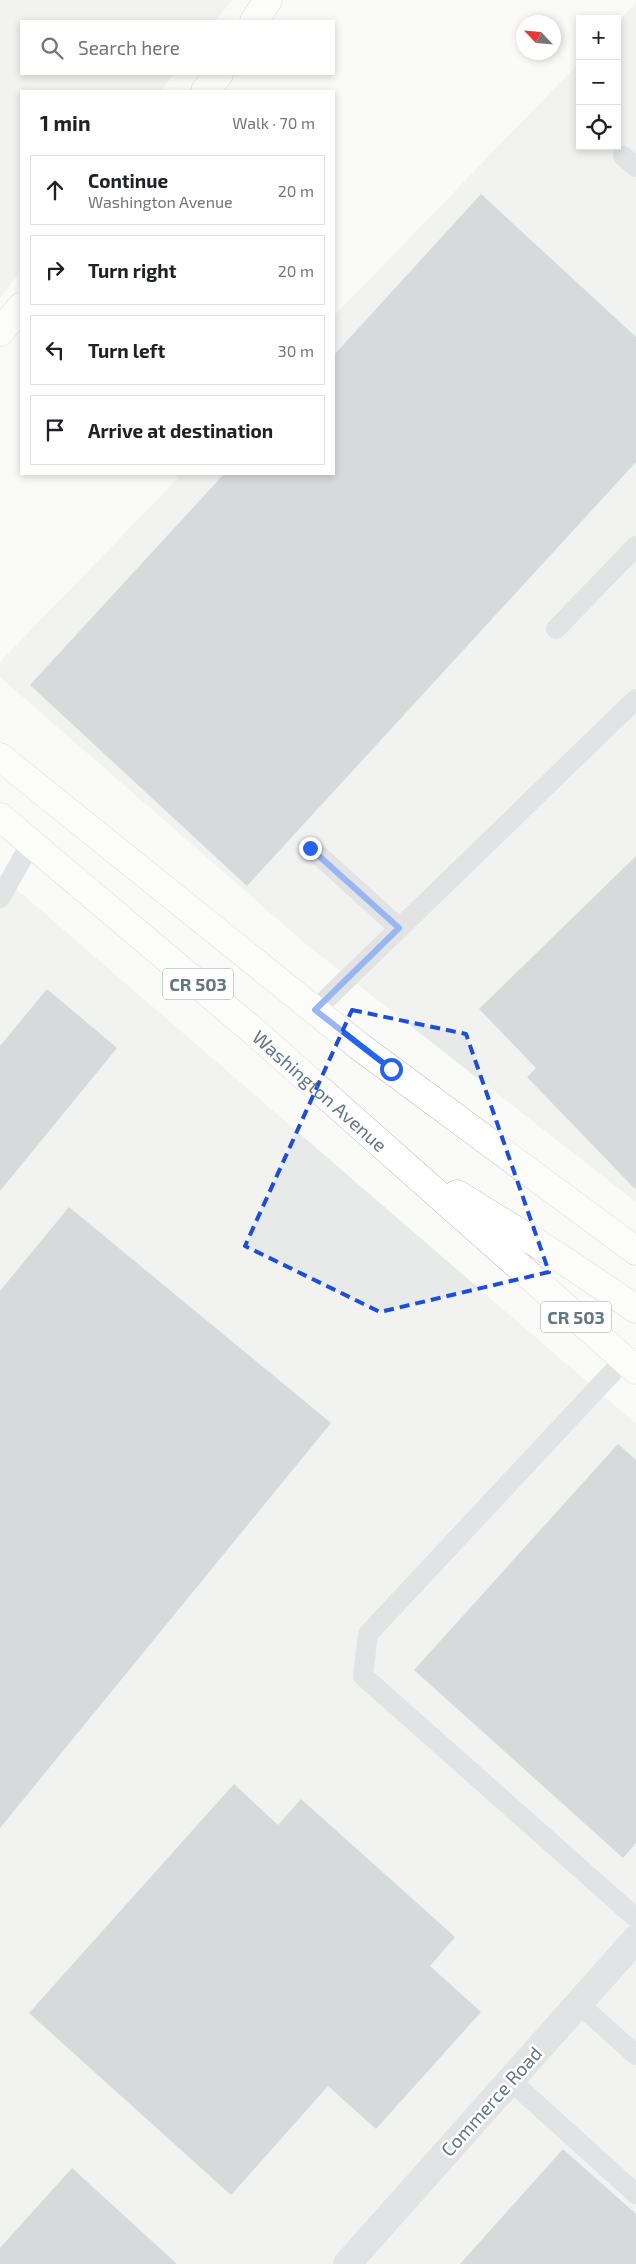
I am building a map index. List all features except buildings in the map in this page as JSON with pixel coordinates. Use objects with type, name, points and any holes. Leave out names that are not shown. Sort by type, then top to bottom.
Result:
[{"type":"main road","points":[[255,20],[268,0]]},
{"type":"main road","points":[[206,90],[218,75]]},
{"type":"main road","points":[[0,332],[20,308]]},
{"type":"main road","points":[[0,748],[8,763]]},
{"type":"main road","name":"CR 503","points":[[8,763],[359,1046],[636,1251]]},
{"type":"main road","name":"Washington Avenue","points":[[0,817],[258,1035],[630,1365]]},
{"type":"main road","points":[[392,1154],[559,1257],[636,1309]]},
{"type":"street","name":"Commerce Road","points":[[348,2264],[636,1939]]},
{"type":"lane","points":[[556,629],[636,546]]},
{"type":"lane","points":[[315,1010],[636,699]]},
{"type":"lane","points":[[0,898],[31,843]]},
{"type":"lane","points":[[310,848],[399,928]]},
{"type":"lane","points":[[630,1365],[368,1634],[363,1676],[636,1918]]},
{"type":"lane","points":[[578,2003],[636,2055]]},
{"type":"lane","points":[[510,2080],[636,2194]]},
{"type":"highlighted area","points":[[352,1010],[466,1034],[549,1272],[380,1312],[245,1246]]},
{"type":"shaded area","points":[[0,0],[232,0],[216,20],[20,20],[20,75],[173,75],[162,90],[20,90],[20,271],[0,298]]},
{"type":"shaded area","points":[[636,3],[636,1202],[307,945],[0,677],[0,662],[181,475],[335,475],[335,315],[576,66],[576,150],[621,150],[621,19]]},
{"type":"shaded area","points":[[0,875],[636,1424],[636,2264],[0,2264]]},
{"type":"route","points":[[310,848],[399,928],[315,1010],[391,1069]]}]
